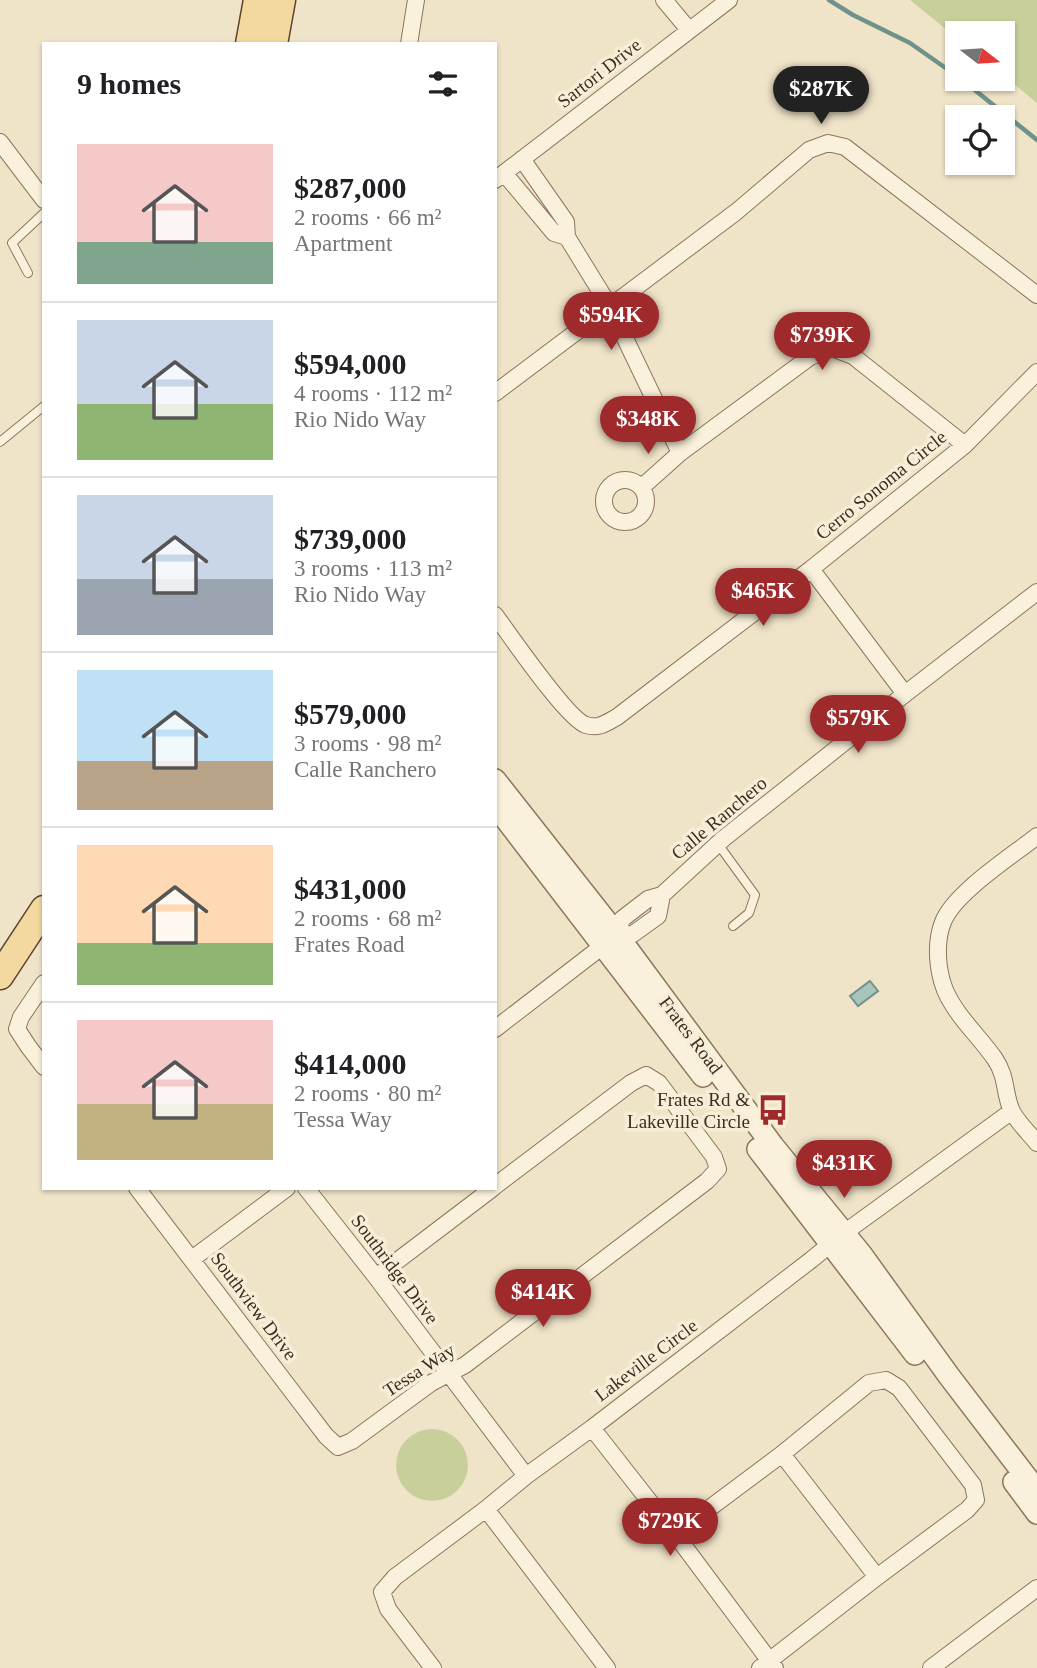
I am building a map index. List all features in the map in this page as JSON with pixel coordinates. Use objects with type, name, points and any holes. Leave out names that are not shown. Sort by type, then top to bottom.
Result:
[{"type":"main road","points":[[249,42],[257,0]]},
{"type":"main road","points":[[274,42],[282,0]]},
{"type":"main road","points":[[0,976],[42,912]]},
{"type":"street","points":[[409,42],[416,0]]},
{"type":"street","points":[[664,0],[689,30]]},
{"type":"street","name":"Sartori Drive","points":[[500,177],[729,0]]},
{"type":"street","points":[[0,142],[42,197]]},
{"type":"street","points":[[497,392],[736,212],[809,150],[828,143],[845,146],[1037,295]]},
{"type":"street","points":[[522,159],[566,222],[567,237],[610,307],[680,453]]},
{"type":"street","points":[[500,177],[554,233],[567,237]]},
{"type":"street","points":[[642,487],[680,453],[810,357],[832,348],[853,356],[965,445]]},
{"type":"street","name":"Cerro Sonoma Circle","points":[[497,618],[567,711],[584,725],[600,727],[617,717],[811,569],[965,445],[1037,372]]},
{"type":"street","points":[[811,569],[905,694]]},
{"type":"street","name":"Calle Ranchero","points":[[611,941],[633,934],[658,916],[662,895],[718,845],[905,694],[1037,592]]},
{"type":"street","name":"Frates Road","points":[[497,783],[611,941],[837,1238],[1037,1513]]},
{"type":"street","name":"Frates Road","points":[[497,807],[611,941]]},
{"type":"street","points":[[1037,836],[976,883],[958,901],[943,921],[939,944],[939,969],[946,991],[968,1025],[996,1060],[1004,1078],[1012,1111],[1037,1143]]},
{"type":"street","points":[[497,1027],[611,941]]},
{"type":"street","points":[[42,986],[21,1017],[17,1029],[42,1064]]},
{"type":"street","name":"Tessa Way","points":[[338,1447],[352,1441],[431,1383],[476,1357],[707,1181],[718,1169],[714,1157],[659,1083],[646,1075],[631,1083],[497,1185]]},
{"type":"street","name":"Lakeville Circle","points":[[433,1668],[388,1609],[382,1592],[395,1577],[837,1238],[1012,1111]]},
{"type":"street","name":"Southview Drive","points":[[139,1190],[326,1436],[338,1447]]},
{"type":"street","points":[[192,1259],[284,1190]]},
{"type":"street","name":"Southridge Drive","points":[[308,1190],[526,1476]]},
{"type":"street","points":[[376,1277],[490,1190]]},
{"type":"street","name":"Frates Road","points":[[837,1238],[949,1376],[1037,1491]]},
{"type":"street","points":[[592,1428],[675,1534],[768,1666],[877,1577],[967,1510],[976,1500],[973,1485],[899,1388],[886,1380],[869,1383],[782,1454],[675,1534]]},
{"type":"street","points":[[782,1454],[877,1577]]},
{"type":"street","points":[[486,1509],[607,1668]]},
{"type":"street","points":[[931,1668],[1037,1588]]},
{"type":"lane","points":[[28,273],[12,243],[42,215]]},
{"type":"lane","points":[[0,442],[42,408]]},
{"type":"lane","points":[[718,845],[755,895],[749,913],[733,926]]},
{"type":"green space","points":[[910,0],[1037,0],[1037,103],[1015,85],[1015,21],[945,21],[945,28]]},
{"type":"green space","points":[[439,1429],[458,1439],[466,1451],[466,1479],[458,1491],[446,1499],[425,1501],[406,1491],[398,1479],[396,1458],[406,1439],[418,1431]]},
{"type":"water","points":[[870,981],[878,991],[858,1006],[850,996]]},
{"type":"waterway","points":[[829,0],[910,43],[945,68]]},
{"type":"waterway","points":[[976,91],[1037,140]]},
{"type":"place","name":"Frates Rd & Lakeville Circle","points":[[773,1110]]}]
